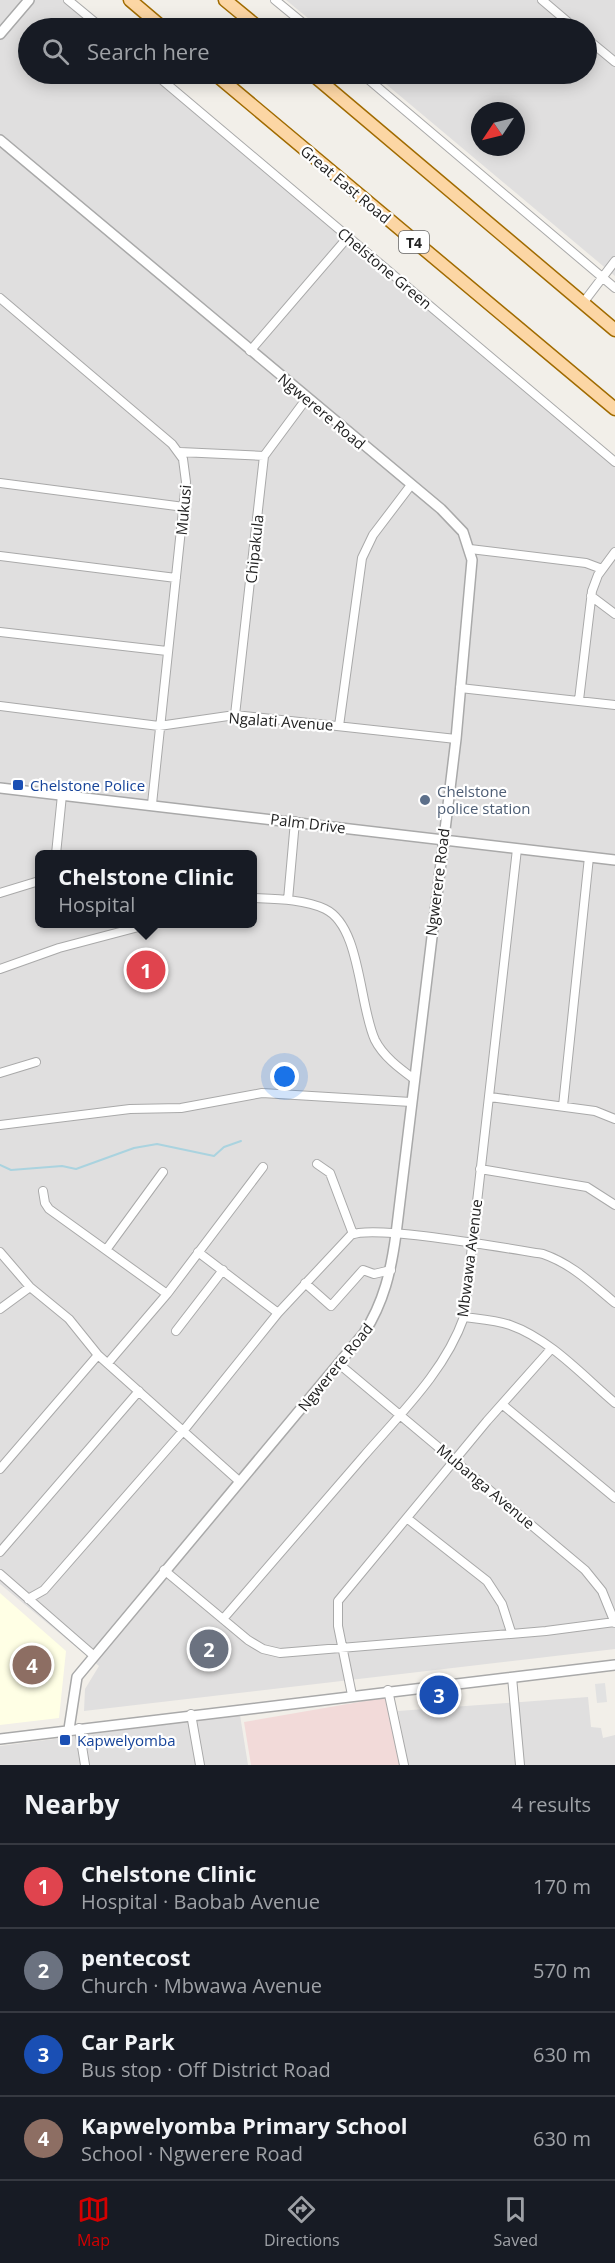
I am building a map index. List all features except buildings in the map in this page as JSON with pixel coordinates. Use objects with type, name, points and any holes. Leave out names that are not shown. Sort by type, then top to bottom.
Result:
[{"type":"main road","points":[[130,0],[151,18]]},
{"type":"main road","points":[[225,0],[247,18]]},
{"type":"main road","name":"Great East Road","points":[[227,84],[615,409]]},
{"type":"main road","points":[[324,84],[615,330]]},
{"type":"street","points":[[0,34],[29,0]]},
{"type":"street","points":[[68,0],[90,18]]},
{"type":"street","points":[[275,0],[297,18]]},
{"type":"street","points":[[542,0],[563,18]]},
{"type":"street","points":[[597,47],[615,62]]},
{"type":"street","name":"Chelstone Green","points":[[167,84],[615,462]]},
{"type":"street","points":[[374,84],[615,288]]},
{"type":"street","name":"Ngwerere Road","points":[[0,140],[456,524],[470,549],[472,560],[456,739],[391,1270],[374,1317],[339,1364],[76,1677],[74,1729]]},
{"type":"street","points":[[250,351],[348,237]]},
{"type":"street","points":[[583,303],[615,261]]},
{"type":"street","points":[[0,298],[121,398],[180,452],[264,456],[307,398]]},
{"type":"street","name":"Mukusi","points":[[152,804],[186,482],[180,452]]},
{"type":"street","name":"Chipakula","points":[[235,715],[264,456]]},
{"type":"street","points":[[0,483],[184,507]]},
{"type":"street","points":[[339,726],[362,558],[373,534],[411,485]]},
{"type":"street","points":[[470,549],[586,563],[602,569]]},
{"type":"street","points":[[579,700],[591,596],[602,569],[615,552]]},
{"type":"street","points":[[0,556],[176,578]]},
{"type":"street","points":[[591,596],[615,614]]},
{"type":"street","points":[[0,632],[167,651]]},
{"type":"street","points":[[460,688],[615,705]]},
{"type":"street","name":"Ngalati Avenue","points":[[0,706],[159,726],[235,715],[456,739]]},
{"type":"street","name":"Palm Drive","points":[[0,788],[615,860]]},
{"type":"street","points":[[56,850],[62,795]]},
{"type":"street","points":[[288,900],[295,822]]},
{"type":"street","name":"Mbwawa Avenue","points":[[223,1619],[447,1357],[464,1317],[517,849]]},
{"type":"street","points":[[563,1106],[589,857]]},
{"type":"street","points":[[0,893],[35,882]]},
{"type":"street","points":[[257,898],[288,900],[325,909],[341,923],[351,945],[375,1040],[388,1058],[414,1079]]},
{"type":"street","points":[[0,969],[59,948],[135,928]]},
{"type":"street","points":[[0,1073],[36,1062]]},
{"type":"street","points":[[0,1125],[130,1109],[181,1108],[262,1093],[411,1102]]},
{"type":"street","points":[[490,1096],[595,1111],[615,1119]]},
{"type":"street","points":[[317,1164],[330,1173],[353,1234]]},
{"type":"street","points":[[108,1363],[166,1294],[263,1167]]},
{"type":"street","points":[[480,1169],[587,1187],[615,1205]]},
{"type":"street","points":[[106,1250],[163,1172]]},
{"type":"street","points":[[43,1191],[45,1203],[49,1209],[166,1294]]},
{"type":"street","points":[[28,1599],[44,1590],[184,1430],[278,1313],[353,1234],[396,1234],[543,1254],[561,1261],[615,1303]]},
{"type":"street","points":[[0,1252],[30,1287],[69,1319],[98,1354],[239,1481]]},
{"type":"street","points":[[198,1252],[278,1313]]},
{"type":"street","points":[[176,1331],[224,1270]]},
{"type":"street","points":[[305,1283],[331,1306],[363,1270],[374,1274],[391,1270]]},
{"type":"street","points":[[0,1309],[30,1287]]},
{"type":"street","points":[[464,1317],[510,1325],[551,1349],[615,1403]]},
{"type":"street","points":[[352,1695],[336,1612],[338,1601],[408,1519],[454,1460],[551,1349]]},
{"type":"street","points":[[0,1469],[98,1354]]},
{"type":"street","name":"Mubanga Avenue","points":[[339,1364],[590,1575],[602,1591],[615,1623]]},
{"type":"street","points":[[0,1552],[139,1391]]},
{"type":"street","points":[[503,1405],[615,1498]]},
{"type":"street","points":[[408,1519],[487,1581],[502,1604],[512,1632]]},
{"type":"street","points":[[164,1570],[263,1649],[280,1653],[615,1623]]},
{"type":"street","points":[[0,1574],[93,1655]]},
{"type":"street","points":[[40,1609],[44,1590]]},
{"type":"street","points":[[0,1739],[388,1690],[615,1665]]},
{"type":"street","points":[[512,1677],[520,1765]]},
{"type":"street","points":[[388,1690],[404,1765]]},
{"type":"street","points":[[191,1714],[200,1765]]},
{"type":"street","points":[[74,1729],[85,1765]]},
{"type":"shaded area","points":[[0,0],[70,0],[91,18],[18,18],[18,84],[169,84],[615,460],[615,1649],[84,1711],[85,1689],[99,1666],[0,1584]]},
{"type":"shaded area","points":[[286,0],[615,0],[615,276],[472,156],[525,156],[525,102],[471,102],[471,155],[386,84],[597,84],[597,18],[308,18]]},
{"type":"shaded area","points":[[0,1593],[66,1651],[59,1718],[0,1725]]},
{"type":"shaded area","points":[[605,1683],[607,1702],[597,1703],[595,1684]]},
{"type":"shaded area","points":[[388,1697],[401,1765],[251,1765],[244,1722]]},
{"type":"shaded area","points":[[588,1697],[591,1727],[601,1728],[603,1738],[615,1735],[615,1765],[408,1765],[398,1711]]},
{"type":"shaded area","points":[[240,1715],[248,1765],[0,1765],[0,1746]]},
{"type":"waterway","points":[[0,1165],[11,1170],[62,1166],[76,1169],[134,1148],[157,1144],[214,1156],[224,1147],[241,1141]]},
{"type":"place","name":"Chelstone Police","points":[[18,785]]},
{"type":"place","name":"Chelstone police station","points":[[425,800]]},
{"type":"place","name":"Chelstone Clinic","points":[[146,970]]},
{"type":"place","name":"pentecost","points":[[209,1649]]},
{"type":"place","name":"Kapwelyomba Primary School","points":[[32,1665]]},
{"type":"place","name":"Car Park","points":[[439,1695]]},
{"type":"place","name":"Kapwelyomba","points":[[65,1740]]}]
